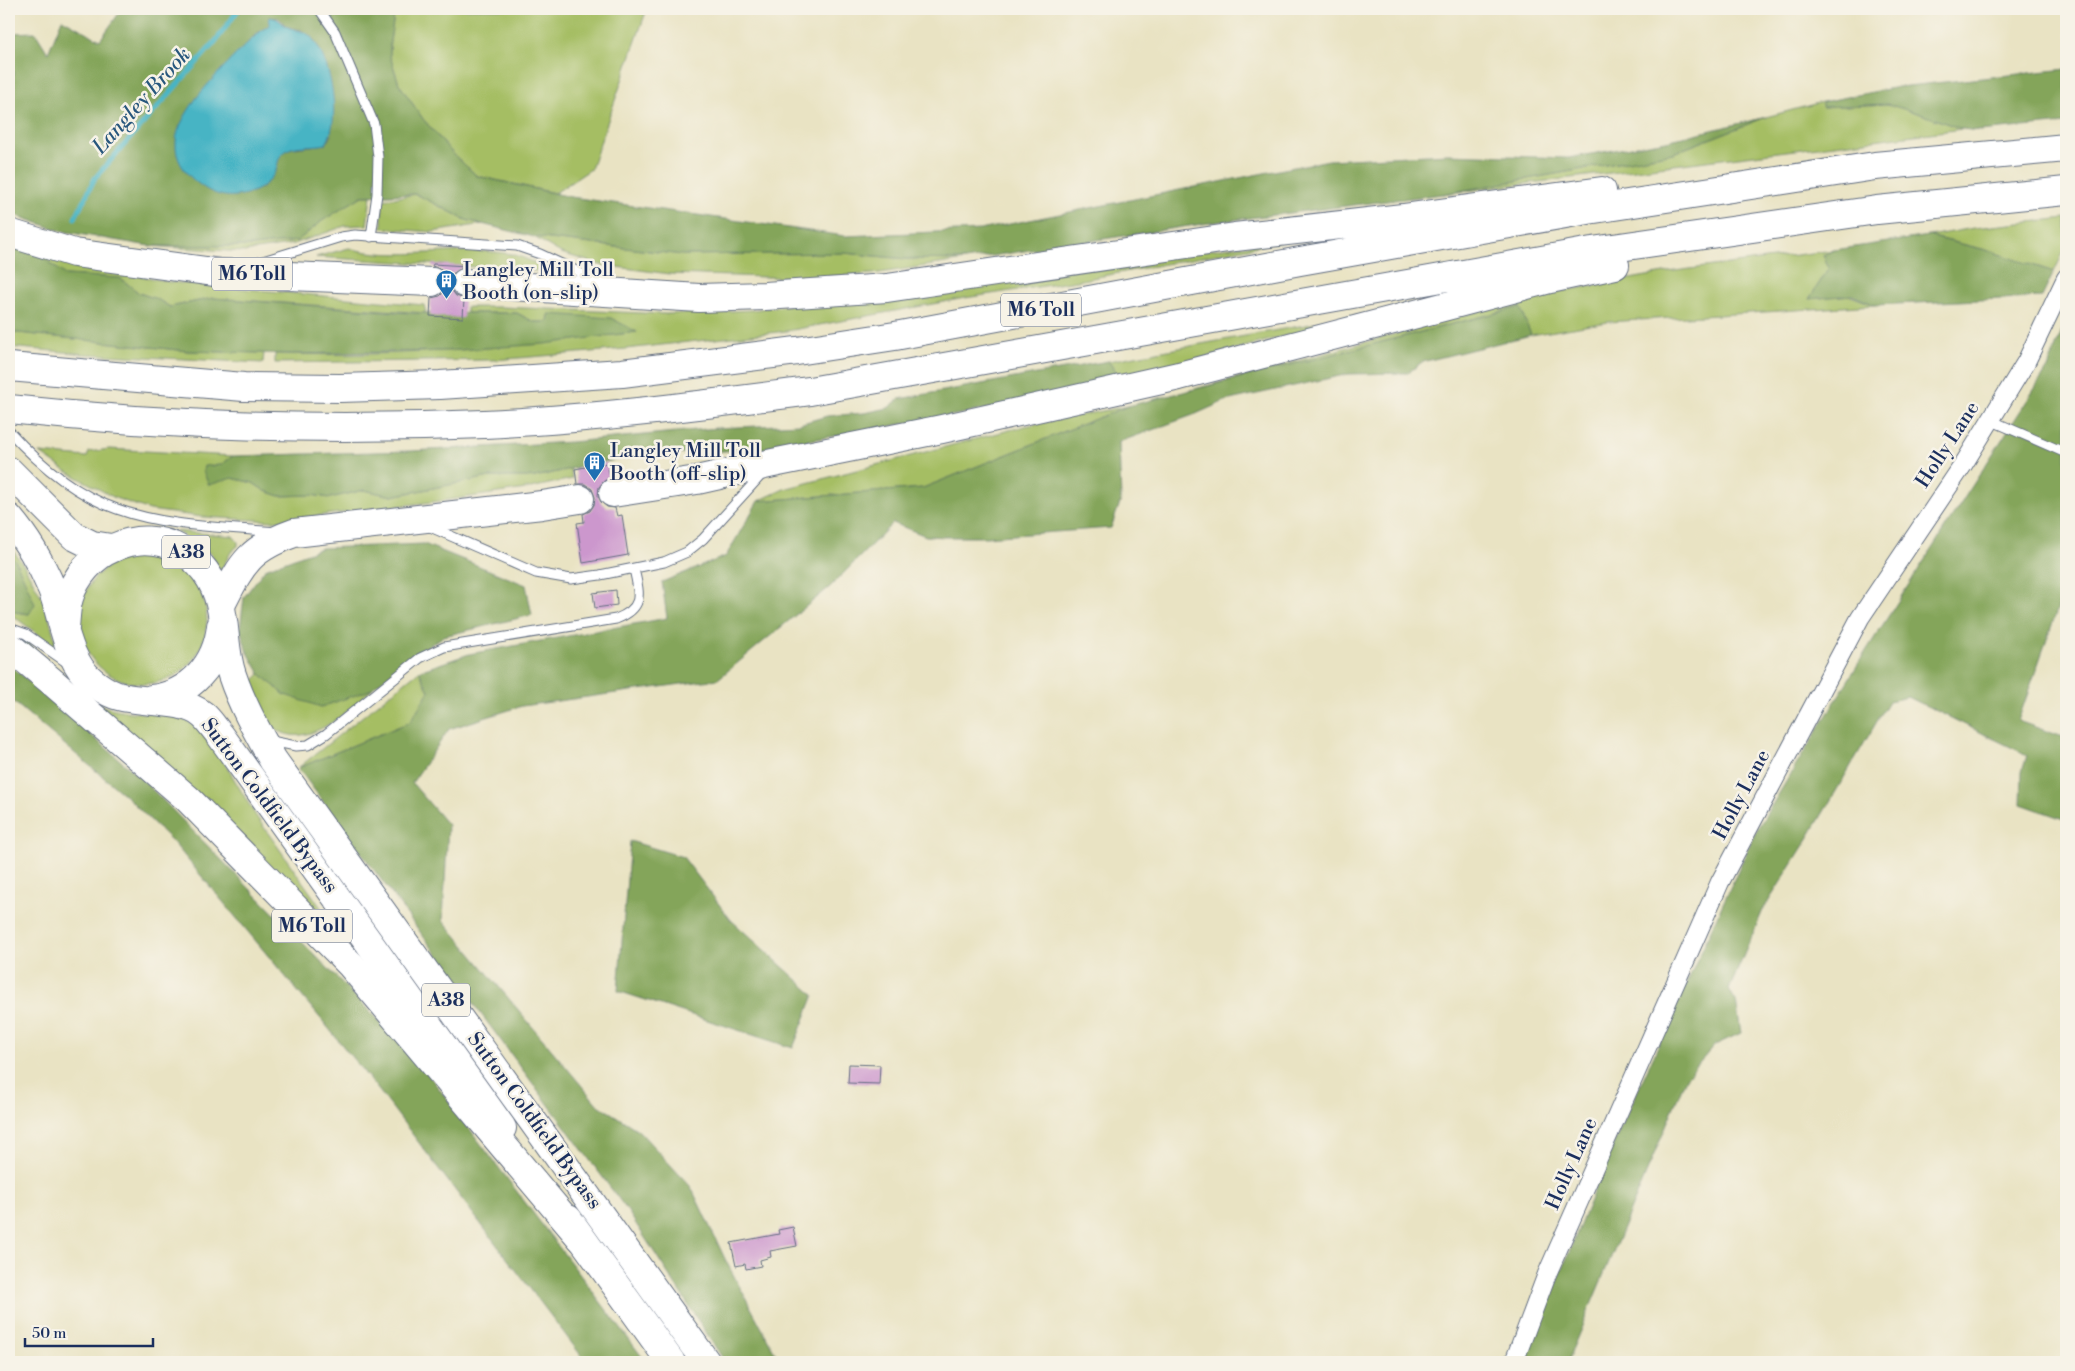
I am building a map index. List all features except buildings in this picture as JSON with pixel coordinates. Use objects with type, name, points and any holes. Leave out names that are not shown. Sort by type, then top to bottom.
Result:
[{"type":"highway","name":"M6 Toll","points":[[465,283],[700,298],[887,288],[1235,237],[1403,218],[1572,194],[2066,148]]},
{"type":"highway","name":"M6 Toll","points":[[9,367],[244,387],[330,388],[440,385],[622,374],[895,336],[1578,212],[1875,166]]},
{"type":"highway","name":"M6 Toll","points":[[10,416],[226,425],[331,427],[487,424],[687,406],[810,391],[1582,253],[1877,210],[2066,192]]},
{"type":"highway","points":[[613,493],[697,480],[942,429],[1179,376],[1550,279],[1877,210]]},
{"type":"highway","name":"M6 Toll","points":[[9,233],[74,254],[221,273],[432,282]]},
{"type":"highway","name":"Sutton Coldfield Bypass","points":[[9,470],[74,536],[92,545],[111,548]]},
{"type":"highway","points":[[221,612],[241,566],[257,551],[274,540],[294,533],[580,499]]},
{"type":"highway","name":"Sutton Coldfield Bypass","points":[[9,518],[34,552],[51,588],[73,657],[91,681],[114,694],[140,700],[186,706],[202,714],[220,735],[671,1362]]},
{"type":"highway","name":"Sutton Coldfield Bypass","points":[[65,628],[69,597],[81,574],[94,560],[111,548],[128,542],[146,540],[164,542],[178,547],[190,555],[204,569],[214,585],[221,612],[232,674],[256,730],[273,760],[706,1362]]},
{"type":"highway","name":"Sutton Coldfield Bypass","points":[[140,700],[162,698],[176,693],[205,670],[216,651],[221,612]]},
{"type":"highway","name":"M6 Toll","points":[[9,646],[188,799],[351,965],[581,1238]]},
{"type":"street","name":"Holly Lane","points":[[1514,1362],[1547,1274],[1720,882],[1860,618],[1962,465],[2026,362],[2066,278]]},
{"type":"lane","points":[[319,9],[335,32],[374,124],[378,157],[371,237]]},
{"type":"lane","points":[[221,273],[340,237],[355,235],[517,246],[540,254],[624,294]]},
{"type":"lane","points":[[10,416],[53,472],[81,492],[116,509],[153,519],[294,533]]},
{"type":"lane","points":[[1990,420],[2066,453]]},
{"type":"lane","points":[[412,520],[536,573],[571,579],[634,569],[664,562],[688,552],[704,539],[773,463]]},
{"type":"lane","points":[[256,730],[276,742],[296,746],[308,745],[326,734],[420,658],[444,647],[616,619],[630,613],[637,603],[638,593],[634,569]]},
{"type":"lane","points":[[9,628],[26,634],[91,681]]},
{"type":"green space","points":[[122,9],[395,9],[390,41],[390,56],[399,84],[423,119],[454,155],[477,176],[571,197],[845,236],[980,230],[1329,160],[1448,154],[1568,158],[1666,141],[1766,117],[1673,153],[1443,194],[1209,223],[965,260],[906,259],[844,253],[683,255],[534,237],[466,220],[416,194],[362,196],[322,221],[297,241],[253,246],[149,246],[61,231],[9,213],[9,74],[15,73],[9,69],[9,33],[35,32],[48,53],[62,19],[100,40]],"holes":[[[269,17],[279,18],[287,27],[302,30],[331,136],[326,144],[287,149],[278,158],[276,169],[261,189],[196,99],[256,34],[270,25]]]},
{"type":"green space","points":[[395,9],[647,9],[591,169],[555,193],[477,176],[454,155],[423,119],[399,84],[390,56],[390,41]]},
{"type":"green space","points":[[2066,69],[2066,123],[1980,131],[1962,129],[1887,104],[1822,107],[1822,102],[1898,87]]},
{"type":"green space","points":[[1822,102],[1823,107],[1887,104],[1962,129],[1443,194],[1673,153],[1766,117]]},
{"type":"green space","points":[[416,194],[466,220],[483,224],[432,232],[382,228],[382,200]]},
{"type":"green space","points":[[362,196],[371,196],[367,225],[345,226],[294,244],[244,252],[149,246],[253,246],[297,241],[322,221]]},
{"type":"green space","points":[[2066,218],[2066,247],[2054,272],[1986,250],[1929,236],[1974,228]]},
{"type":"green space","points":[[1928,236],[1986,250],[2054,272],[2042,297],[1875,305],[1852,295],[1809,299],[1829,268],[1823,255],[1834,250]]},
{"type":"green space","points":[[534,237],[683,255],[844,253],[906,259],[965,260],[873,274],[797,278],[670,274],[601,265],[561,253]]},
{"type":"green space","points":[[1300,238],[1077,281],[965,298],[787,331],[626,349],[495,360],[275,363],[275,354],[411,353],[546,343],[636,332],[549,314],[548,322],[534,322],[517,313],[466,313],[466,307],[666,314],[752,310]]},
{"type":"green space","points":[[9,245],[41,256],[65,275],[120,278],[139,293],[157,299],[170,307],[213,298],[411,313],[517,313],[534,322],[548,322],[549,314],[611,318],[637,332],[544,344],[446,351],[293,354],[188,351],[9,332]]},
{"type":"green space","points":[[349,248],[387,254],[471,251],[511,254],[527,259],[554,272],[316,257]]},
{"type":"green space","points":[[1834,250],[1823,255],[1829,268],[1809,299],[1848,295],[1875,305],[1608,322],[1531,335],[1519,307],[1184,392],[1534,296],[1675,271]]},
{"type":"green space","points":[[41,256],[170,282],[424,305],[426,313],[213,298],[170,307],[157,299],[139,293],[120,278],[65,275]]},
{"type":"green space","points":[[1520,307],[1531,335],[1422,362],[1408,373],[1349,374],[1225,401],[1196,414],[1119,442],[1121,500],[1111,528],[986,537],[948,537],[926,536],[893,523],[831,586],[718,679],[522,706],[449,729],[412,783],[448,825],[443,920],[597,1104],[638,1130],[691,1187],[727,1263],[780,1362],[725,1362],[627,1210],[298,768],[410,722],[429,691],[419,671],[469,654],[667,618],[662,582],[726,556],[758,501],[923,488],[1128,406]]},
{"type":"green space","points":[[1371,313],[1117,381],[1119,375],[1108,361]]},
{"type":"green space","points":[[2066,319],[2066,585],[2018,721],[2066,738],[2066,820],[2021,804],[2022,772],[2027,755],[1908,697],[1889,701],[1809,837],[1763,910],[1729,990],[1736,1001],[1741,1033],[1715,1045],[1686,1078],[1567,1362],[1525,1362],[1607,1158],[1756,831],[1866,651],[2048,368]]},
{"type":"green space","points":[[9,332],[188,351],[264,353],[263,363],[85,354],[9,347]]},
{"type":"green space","points":[[1108,361],[1119,375],[1117,381],[978,411],[759,449],[653,455],[596,463],[535,477],[490,477],[392,496],[364,490],[330,498],[311,495],[280,496],[265,491],[253,483],[232,478],[209,485],[203,471],[204,466],[221,465],[233,456],[411,451],[571,442],[717,428],[799,424],[827,416],[864,413],[888,408],[899,399]]},
{"type":"green space","points":[[1128,406],[923,488],[758,501],[784,489],[1025,426]]},
{"type":"green space","points":[[109,449],[233,456],[221,465],[232,478],[253,483],[265,491],[280,496],[311,495],[330,498],[364,490],[392,496],[490,477],[535,477],[571,469],[572,479],[526,489],[441,501],[273,521],[202,517],[150,510],[115,498],[66,471],[40,453],[87,457],[89,452]]},
{"type":"green space","points":[[176,531],[233,536],[238,542],[238,546],[231,552],[220,572],[211,554]]},
{"type":"green space","points":[[424,544],[526,585],[532,615],[444,636],[412,657],[370,690],[321,707],[285,695],[260,674],[247,651],[240,629],[244,597],[265,569],[321,548]]},
{"type":"green space","points":[[9,545],[25,567],[44,601],[58,649],[9,613],[9,611],[29,614],[16,561],[9,554]]},
{"type":"green space","points":[[9,554],[16,561],[35,604],[29,614],[9,611]]},
{"type":"green space","points":[[143,556],[167,561],[179,567],[188,575],[196,584],[202,596],[207,620],[202,644],[196,656],[188,665],[179,673],[167,679],[143,684],[119,679],[107,673],[98,665],[90,656],[84,644],[79,620],[84,596],[90,584],[98,575],[107,567],[119,561]]},
{"type":"green space","points":[[9,635],[25,641],[82,691],[105,707],[130,712],[171,715],[189,722],[208,735],[256,816],[363,967]]},
{"type":"green space","points":[[9,664],[144,781],[415,1057],[646,1362],[586,1362],[384,1097],[172,841],[127,797],[9,698]]},
{"type":"green space","points":[[419,671],[429,691],[410,722],[298,768]]},
{"type":"green space","points":[[260,674],[285,695],[373,688],[339,718],[325,727],[311,733],[297,735],[283,733],[267,720],[259,704],[253,681]]},
{"type":"green space","points":[[630,841],[683,857],[731,920],[814,995],[793,1048],[618,991]]},
{"type":"water","points":[[269,17],[279,20],[288,27],[307,33],[319,48],[329,75],[332,90],[334,105],[331,133],[326,144],[294,147],[283,153],[273,176],[260,188],[236,196],[219,195],[200,185],[183,168],[178,159],[176,148],[178,131],[195,100],[219,72],[254,37],[270,25]]},
{"type":"waterway","name":"Langley Brook","points":[[75,218],[95,178],[215,42],[239,9]]},
{"type":"place","name":"Langley Mill Toll Booth (on-slip)","points":[[447,300]]},
{"type":"place","name":"Langley Mill Toll Booth (off-slip)","points":[[594,481]]}]
